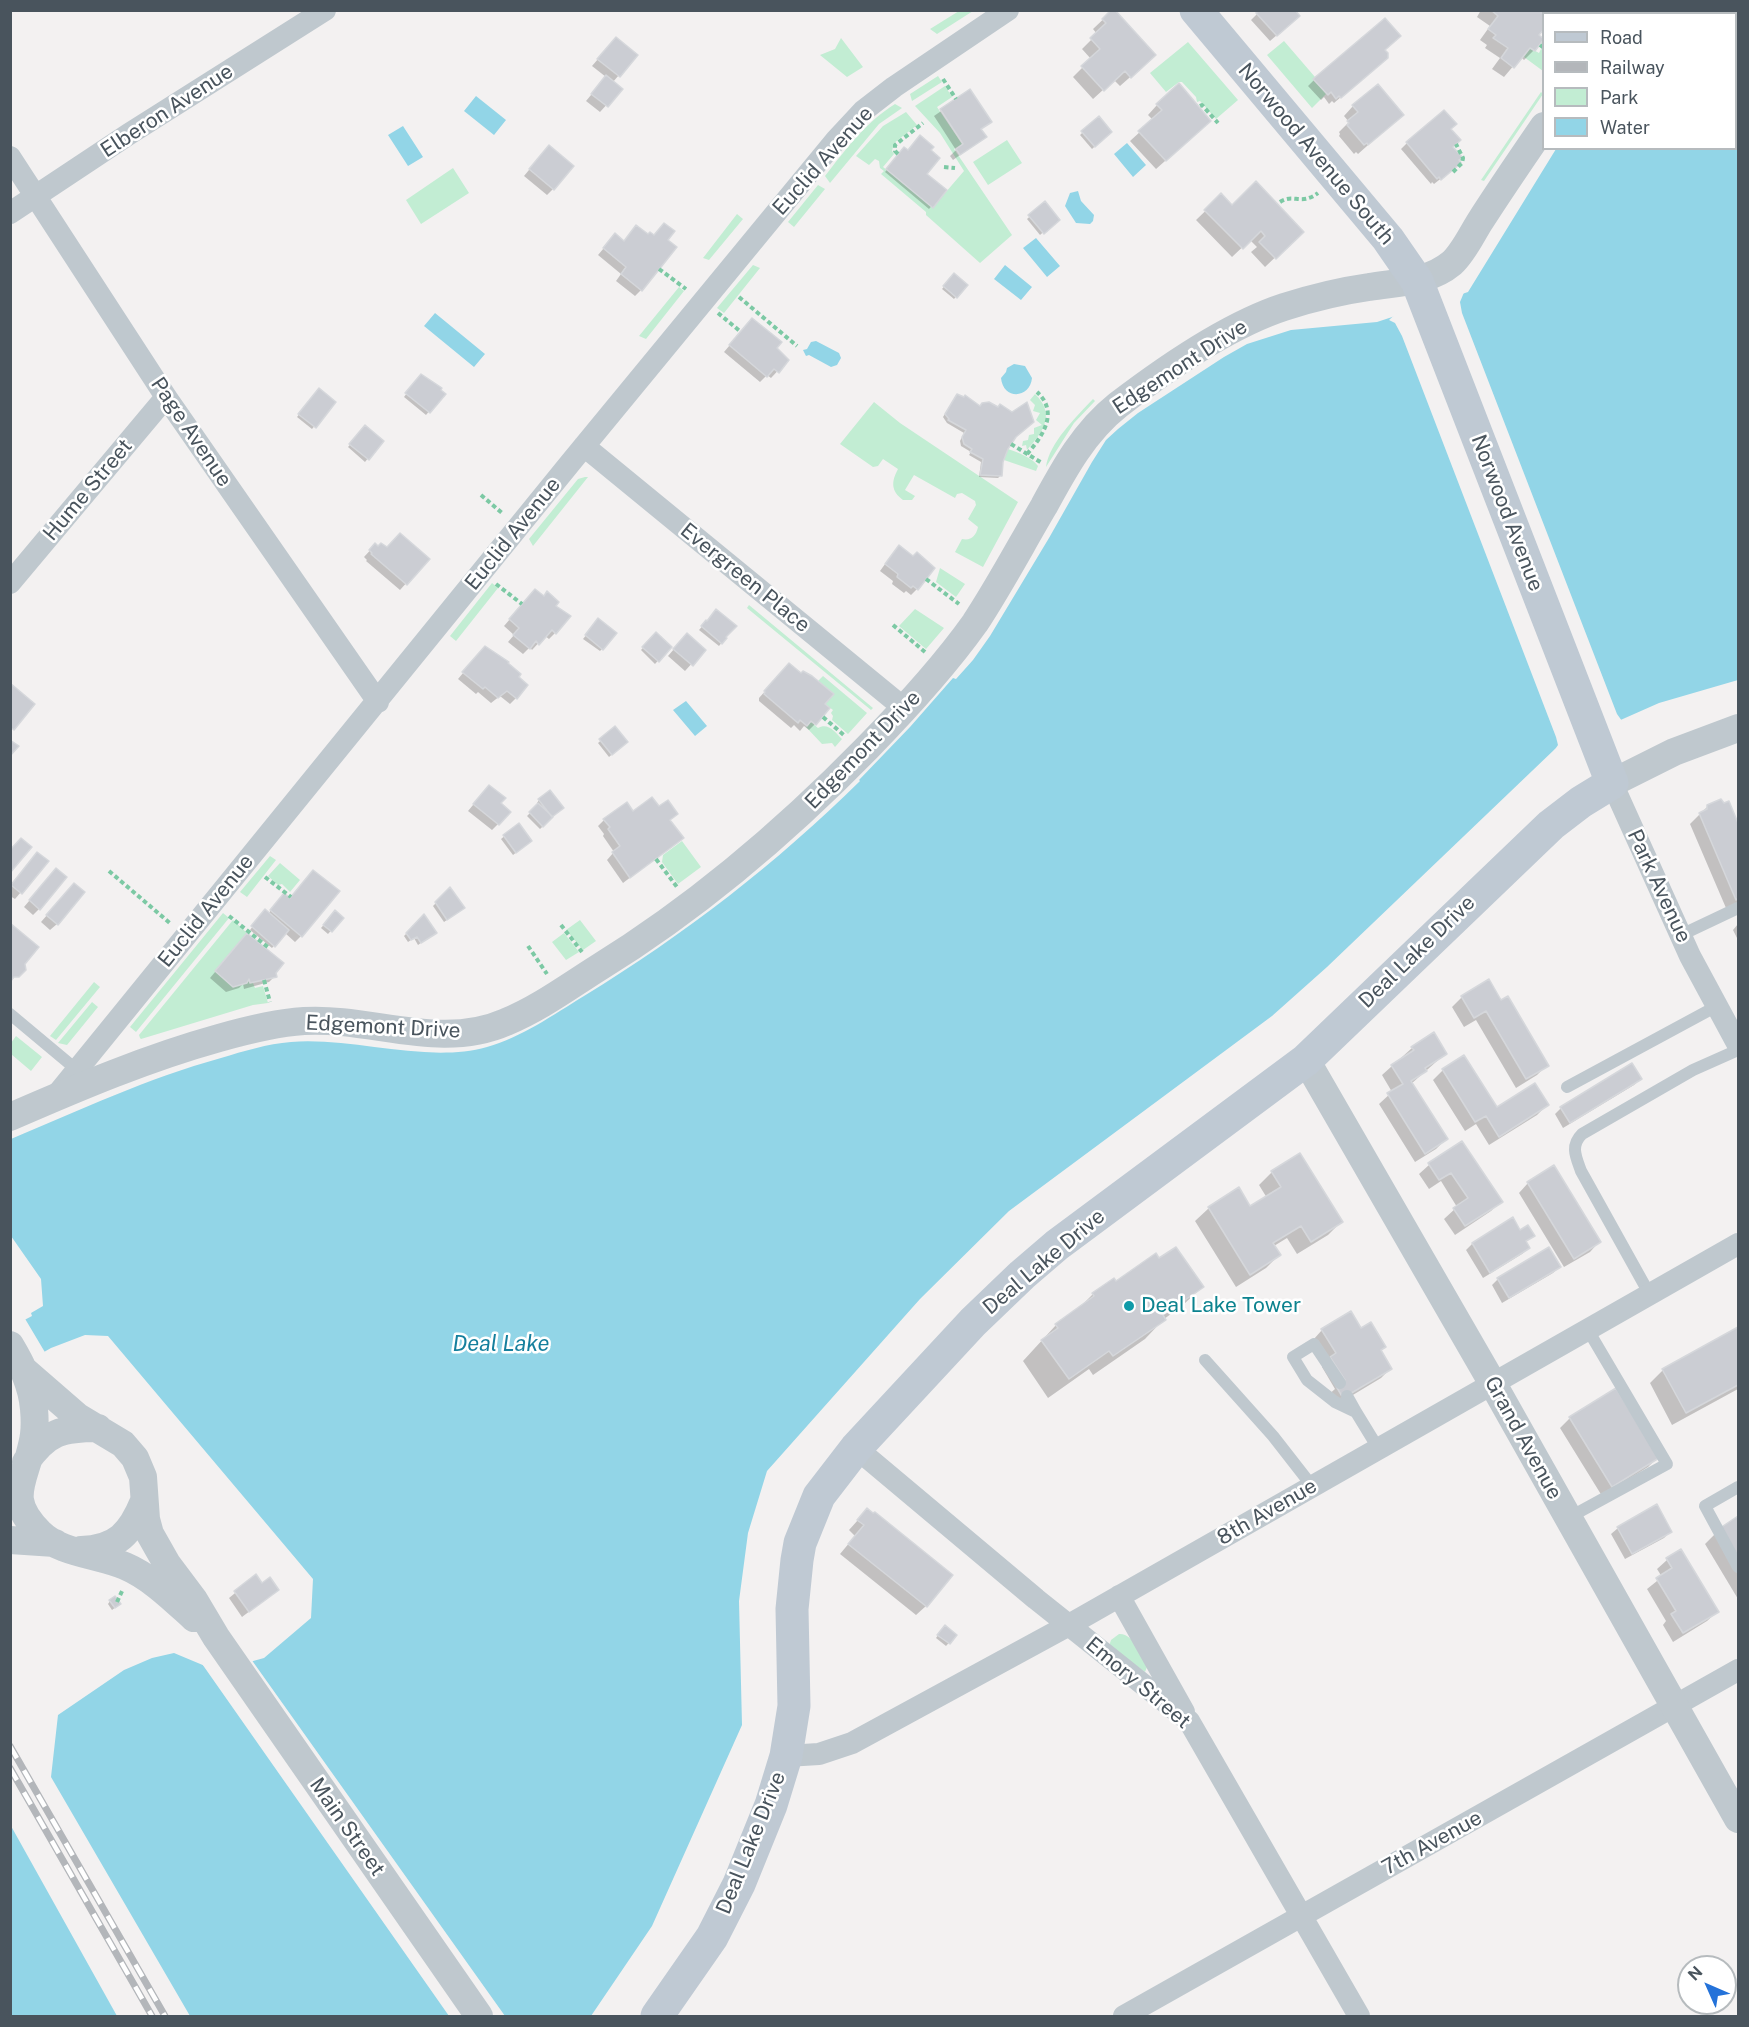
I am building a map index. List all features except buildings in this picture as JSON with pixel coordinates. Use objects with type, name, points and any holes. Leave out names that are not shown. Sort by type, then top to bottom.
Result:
[{"type":"main road","name":"Norwood Avenue South","points":[[1196,10],[1388,239],[1421,292]]},
{"type":"main road","name":"Norwood Avenue","points":[[1421,292],[1587,722]]},
{"type":"main road","name":"Park Avenue","points":[[1587,722],[1612,783]]},
{"type":"main road","name":"Deal Lake Drive","points":[[657,2016],[712,1937],[739,1884],[771,1805],[786,1756],[794,1706],[792,1609],[800,1543],[819,1496],[856,1448],[973,1322],[1022,1275],[1057,1245],[1306,1060],[1551,825],[1581,802],[1612,783]]},
{"type":"street","name":"Elberon Avenue","points":[[10,213],[129,134],[325,10]]},
{"type":"street","name":"Euclid Avenue","points":[[55,1097],[584,446],[830,148],[863,111],[894,87],[1008,10]]},
{"type":"street","name":"Edgemont Drive","points":[[10,1117],[164,1054],[276,1024],[334,1021],[415,1033],[476,1032],[505,1023],[540,1005],[620,954],[724,878],[774,838],[805,810],[905,709],[953,653],[996,591],[1084,439],[1117,406],[1190,356],[1249,321],[1311,299],[1368,287],[1421,292],[1455,261],[1542,129]]},
{"type":"street","name":"Page Avenue","points":[[10,157],[166,397],[378,702]]},
{"type":"street","name":"Hume Street","points":[[10,583],[166,397]]},
{"type":"street","name":"Evergreen Place","points":[[584,446],[905,709]]},
{"type":"street","name":"Deal Lake Drive","points":[[1612,783],[1674,752],[1738,728]]},
{"type":"street","name":"Park Avenue","points":[[1612,783],[1716,1006],[1735,1032]]},
{"type":"street","name":"Grand Avenue","points":[[1306,1060],[1493,1384],[1738,1818]]},
{"type":"street","name":"8th Avenue","points":[[786,1756],[819,1754],[852,1743],[1070,1625],[1738,1244]]},
{"type":"street","name":"Main Street","points":[[10,1345],[25,1371],[34,1409],[32,1446],[19,1479],[24,1513],[40,1533],[65,1547],[136,1571],[171,1597],[216,1637]]},
{"type":"street","name":"Main Street","points":[[25,1371],[71,1412],[123,1444],[135,1458],[143,1477],[146,1519],[150,1534],[167,1564],[479,2016]]},
{"type":"street","points":[[19,1479],[40,1444],[54,1434],[71,1428],[98,1428]]},
{"type":"street","name":"Emory Street","points":[[856,1448],[1189,1721],[1359,2016]]},
{"type":"street","points":[[10,1539],[95,1550],[125,1535],[136,1521],[144,1501]]},
{"type":"street","points":[[1119,1596],[1189,1721]]},
{"type":"street","name":"7th Avenue","points":[[1124,2016],[1738,1670]]},
{"type":"lane","points":[[1681,935],[1738,908]]},
{"type":"lane","points":[[1567,1087],[1716,1006]]},
{"type":"lane","points":[[10,1014],[77,1070]]},
{"type":"lane","points":[[1650,1295],[1581,1171],[1574,1152],[1576,1140],[1582,1134],[1694,1070],[1738,1050]]},
{"type":"lane","points":[[1568,1518],[1667,1464],[1588,1330]]},
{"type":"lane","points":[[1340,1383],[1314,1344],[1293,1357],[1307,1380],[1335,1402],[1356,1412]]},
{"type":"lane","points":[[1205,1360],[1273,1436],[1312,1486]]},
{"type":"lane","points":[[1347,1396],[1378,1448]]},
{"type":"lane","points":[[1738,1487],[1705,1506],[1738,1568]]},
{"type":"path","points":[[940,75],[956,99]]},
{"type":"path","points":[[1200,106],[1202,105],[1218,123]]},
{"type":"path","points":[[898,154],[894,146],[923,123]]},
{"type":"path","points":[[1454,172],[1462,163],[1463,158],[1456,144]]},
{"type":"path","points":[[944,167],[955,168]]},
{"type":"path","points":[[1280,202],[1289,198],[1306,200],[1319,192]]},
{"type":"path","points":[[659,269],[686,289]]},
{"type":"path","points":[[740,297],[797,346]]},
{"type":"path","points":[[716,311],[741,332]]},
{"type":"path","points":[[773,334],[777,329]]},
{"type":"path","points":[[1027,454],[1042,435],[1048,419],[1047,406],[1037,392]]},
{"type":"path","points":[[1011,444],[1042,463]]},
{"type":"path","points":[[482,495],[502,513]]},
{"type":"path","points":[[926,579],[958,603]]},
{"type":"path","points":[[514,598],[522,604]]},
{"type":"path","points":[[893,625],[923,650]]},
{"type":"path","points":[[823,717],[851,741]]},
{"type":"path","points":[[656,859],[680,890]]},
{"type":"path","points":[[109,871],[185,937]]},
{"type":"path","points":[[265,877],[291,897]]},
{"type":"path","points":[[236,922],[269,948]]},
{"type":"path","points":[[561,925],[582,953]]},
{"type":"path","points":[[528,946],[548,974]]},
{"type":"path","points":[[264,980],[270,1000]]},
{"type":"green space","points":[[959,11],[973,11],[937,34],[930,29]]},
{"type":"green space","points":[[841,38],[863,67],[847,77],[820,55],[835,49]]},
{"type":"green space","points":[[1284,41],[1315,77],[1314,79],[1326,94],[1312,108],[1267,55]]},
{"type":"green space","points":[[1188,42],[1238,100],[1216,119],[1200,101],[1197,102],[1196,97],[1182,82],[1166,92],[1150,73]]},
{"type":"green space","points":[[1530,48],[1539,53],[1542,50],[1542,70],[1524,57]]},
{"type":"green space","points":[[938,76],[942,82],[912,101],[910,94]]},
{"type":"green space","points":[[945,86],[952,97],[937,107],[962,144],[954,149],[1012,235],[980,263],[926,215],[926,212],[881,174],[884,171],[880,168],[879,161],[875,159],[869,165],[856,156],[883,126],[906,112],[917,125],[894,143],[892,151],[894,154],[883,167],[933,207],[964,171],[940,133],[915,106]]},
{"type":"green space","points":[[1541,92],[1542,95],[1484,181],[1481,180]]},
{"type":"green space","points":[[895,104],[902,108],[879,124],[830,183],[825,176],[849,146],[875,119]]},
{"type":"green space","points":[[1007,140],[1022,163],[988,185],[973,162]]},
{"type":"green space","points":[[453,168],[469,193],[421,224],[406,200]]},
{"type":"green space","points":[[818,185],[825,189],[794,227],[788,222]]},
{"type":"green space","points":[[737,214],[743,219],[709,260],[703,258]]},
{"type":"green space","points":[[753,265],[760,268],[724,313],[717,308]]},
{"type":"green space","points":[[679,287],[684,291],[646,339],[639,336]]},
{"type":"green space","points":[[1035,394],[1045,409],[1045,423],[1027,450],[1026,445],[1022,446],[1023,441],[1028,440],[1029,435],[1034,434],[1034,428],[1042,425],[1036,420],[1040,413],[1033,411],[1035,405],[1030,400]]},
{"type":"green space","points":[[1093,399],[1095,401],[1074,423],[1046,467],[1058,439]]},
{"type":"green space","points":[[874,402],[900,423],[1018,502],[983,567],[955,552],[962,539],[970,538],[977,530],[978,527],[968,519],[976,505],[975,501],[962,493],[957,494],[955,498],[914,475],[905,490],[915,496],[912,500],[903,500],[893,486],[898,469],[883,459],[878,466],[873,467],[840,444]]},
{"type":"green space","points":[[1008,449],[1032,460],[1038,466],[1036,471],[1004,460]]},
{"type":"green space","points":[[588,477],[533,546],[529,539],[578,479]]},
{"type":"green space","points":[[940,568],[965,584],[956,597],[936,582]]},
{"type":"green space","points":[[492,583],[498,588],[456,641],[450,636]]},
{"type":"green space","points":[[749,605],[873,708],[871,710],[747,608]]},
{"type":"green space","points":[[915,609],[944,628],[926,649],[899,626]]},
{"type":"green space","points":[[823,676],[867,713],[848,734],[832,720],[833,710],[825,704],[834,694],[818,681]]},
{"type":"green space","points":[[811,722],[818,728],[825,726],[831,729],[842,739],[835,747],[832,743],[822,744],[806,727]]},
{"type":"green space","points":[[682,841],[701,867],[678,884],[662,862],[663,855]]},
{"type":"green space","points":[[270,856],[276,860],[247,897],[240,892]]},
{"type":"green space","points":[[280,863],[300,880],[290,892],[268,876]]},
{"type":"green space","points":[[223,913],[229,918],[136,1032],[130,1027]]},
{"type":"green space","points":[[233,920],[247,933],[215,971],[233,987],[249,979],[255,988],[263,986],[268,1003],[253,1005],[141,1039],[139,1035]]},
{"type":"green space","points":[[580,920],[596,941],[583,950],[566,930]]},
{"type":"green space","points":[[564,933],[579,952],[566,960],[552,942]]},
{"type":"green space","points":[[94,982],[100,987],[56,1040],[50,1036]]},
{"type":"green space","points":[[92,1002],[98,1007],[67,1045],[58,1043]]},
{"type":"green space","points":[[16,1036],[42,1057],[31,1071],[11,1054],[11,1043]]},
{"type":"green space","points":[[1119,1634],[1133,1641],[1147,1667],[1145,1672],[1109,1646],[1111,1640]]},
{"type":"water","name":"Deal Lake","points":[[1648,10],[1738,11],[1738,680],[1659,703],[1555,749],[1327,967],[1272,1016],[1009,1211],[920,1299],[767,1471],[748,1533],[739,1601],[742,1725],[652,1926],[591,2016],[190,2016],[51,1777],[58,1715],[124,1670],[152,1658],[174,1653],[217,1671],[264,1658],[311,1618],[313,1579],[108,1336],[85,1335],[51,1348],[11,1371],[11,1327],[32,1316],[31,1313],[43,1306],[41,1279],[11,1236],[11,1139],[167,1075],[273,1044],[315,1041],[440,1053],[487,1047],[537,1025],[658,948],[763,869],[796,841],[860,781],[953,678],[956,679],[990,636],[1106,440],[1138,413],[1247,344],[1291,330],[1377,322],[1468,292],[1555,150],[1737,150],[1737,12],[1647,12]]},
{"type":"water","points":[[476,96],[506,120],[494,135],[464,111]]},
{"type":"water","points":[[403,126],[423,157],[408,166],[388,135]]},
{"type":"water","points":[[1127,143],[1146,165],[1133,177],[1114,154]]},
{"type":"water","points":[[1078,191],[1081,201],[1094,215],[1090,224],[1076,223],[1065,206],[1070,193]]},
{"type":"water","points":[[1036,238],[1060,266],[1047,277],[1023,248]]},
{"type":"water","points":[[1005,265],[1032,287],[1021,300],[994,279]]},
{"type":"water","points":[[435,313],[485,354],[474,367],[424,326]]},
{"type":"water","points":[[816,341],[839,353],[841,358],[837,365],[831,367],[809,355],[806,356],[803,350],[807,349],[811,342]]},
{"type":"water","points":[[1014,364],[1025,366],[1032,378],[1027,390],[1022,393],[1016,394],[1006,390],[1001,378],[1007,368]]},
{"type":"water","points":[[686,701],[707,726],[695,736],[673,710]]},
{"type":"water","points":[[11,1826],[117,2016],[11,2016]]},
{"type":"pier","points":[[1465,290],[1460,302],[1462,313],[1617,714],[1622,721],[1625,721],[1551,755],[1558,745],[1556,737],[1402,336],[1395,323],[1389,320],[1398,312]]},
{"type":"pier","points":[[24,1317],[46,1354],[10,1374],[10,1324]]},
{"type":"pier","points":[[251,1659],[505,2016],[449,2016],[200,1661],[217,1668]]},
{"type":"railway","points":[[10,1746],[165,2016]]},
{"type":"railway","points":[[10,1768],[152,2016]]},
{"type":"place","name":"Deal Lake Tower","points":[[1129,1306]]}]
